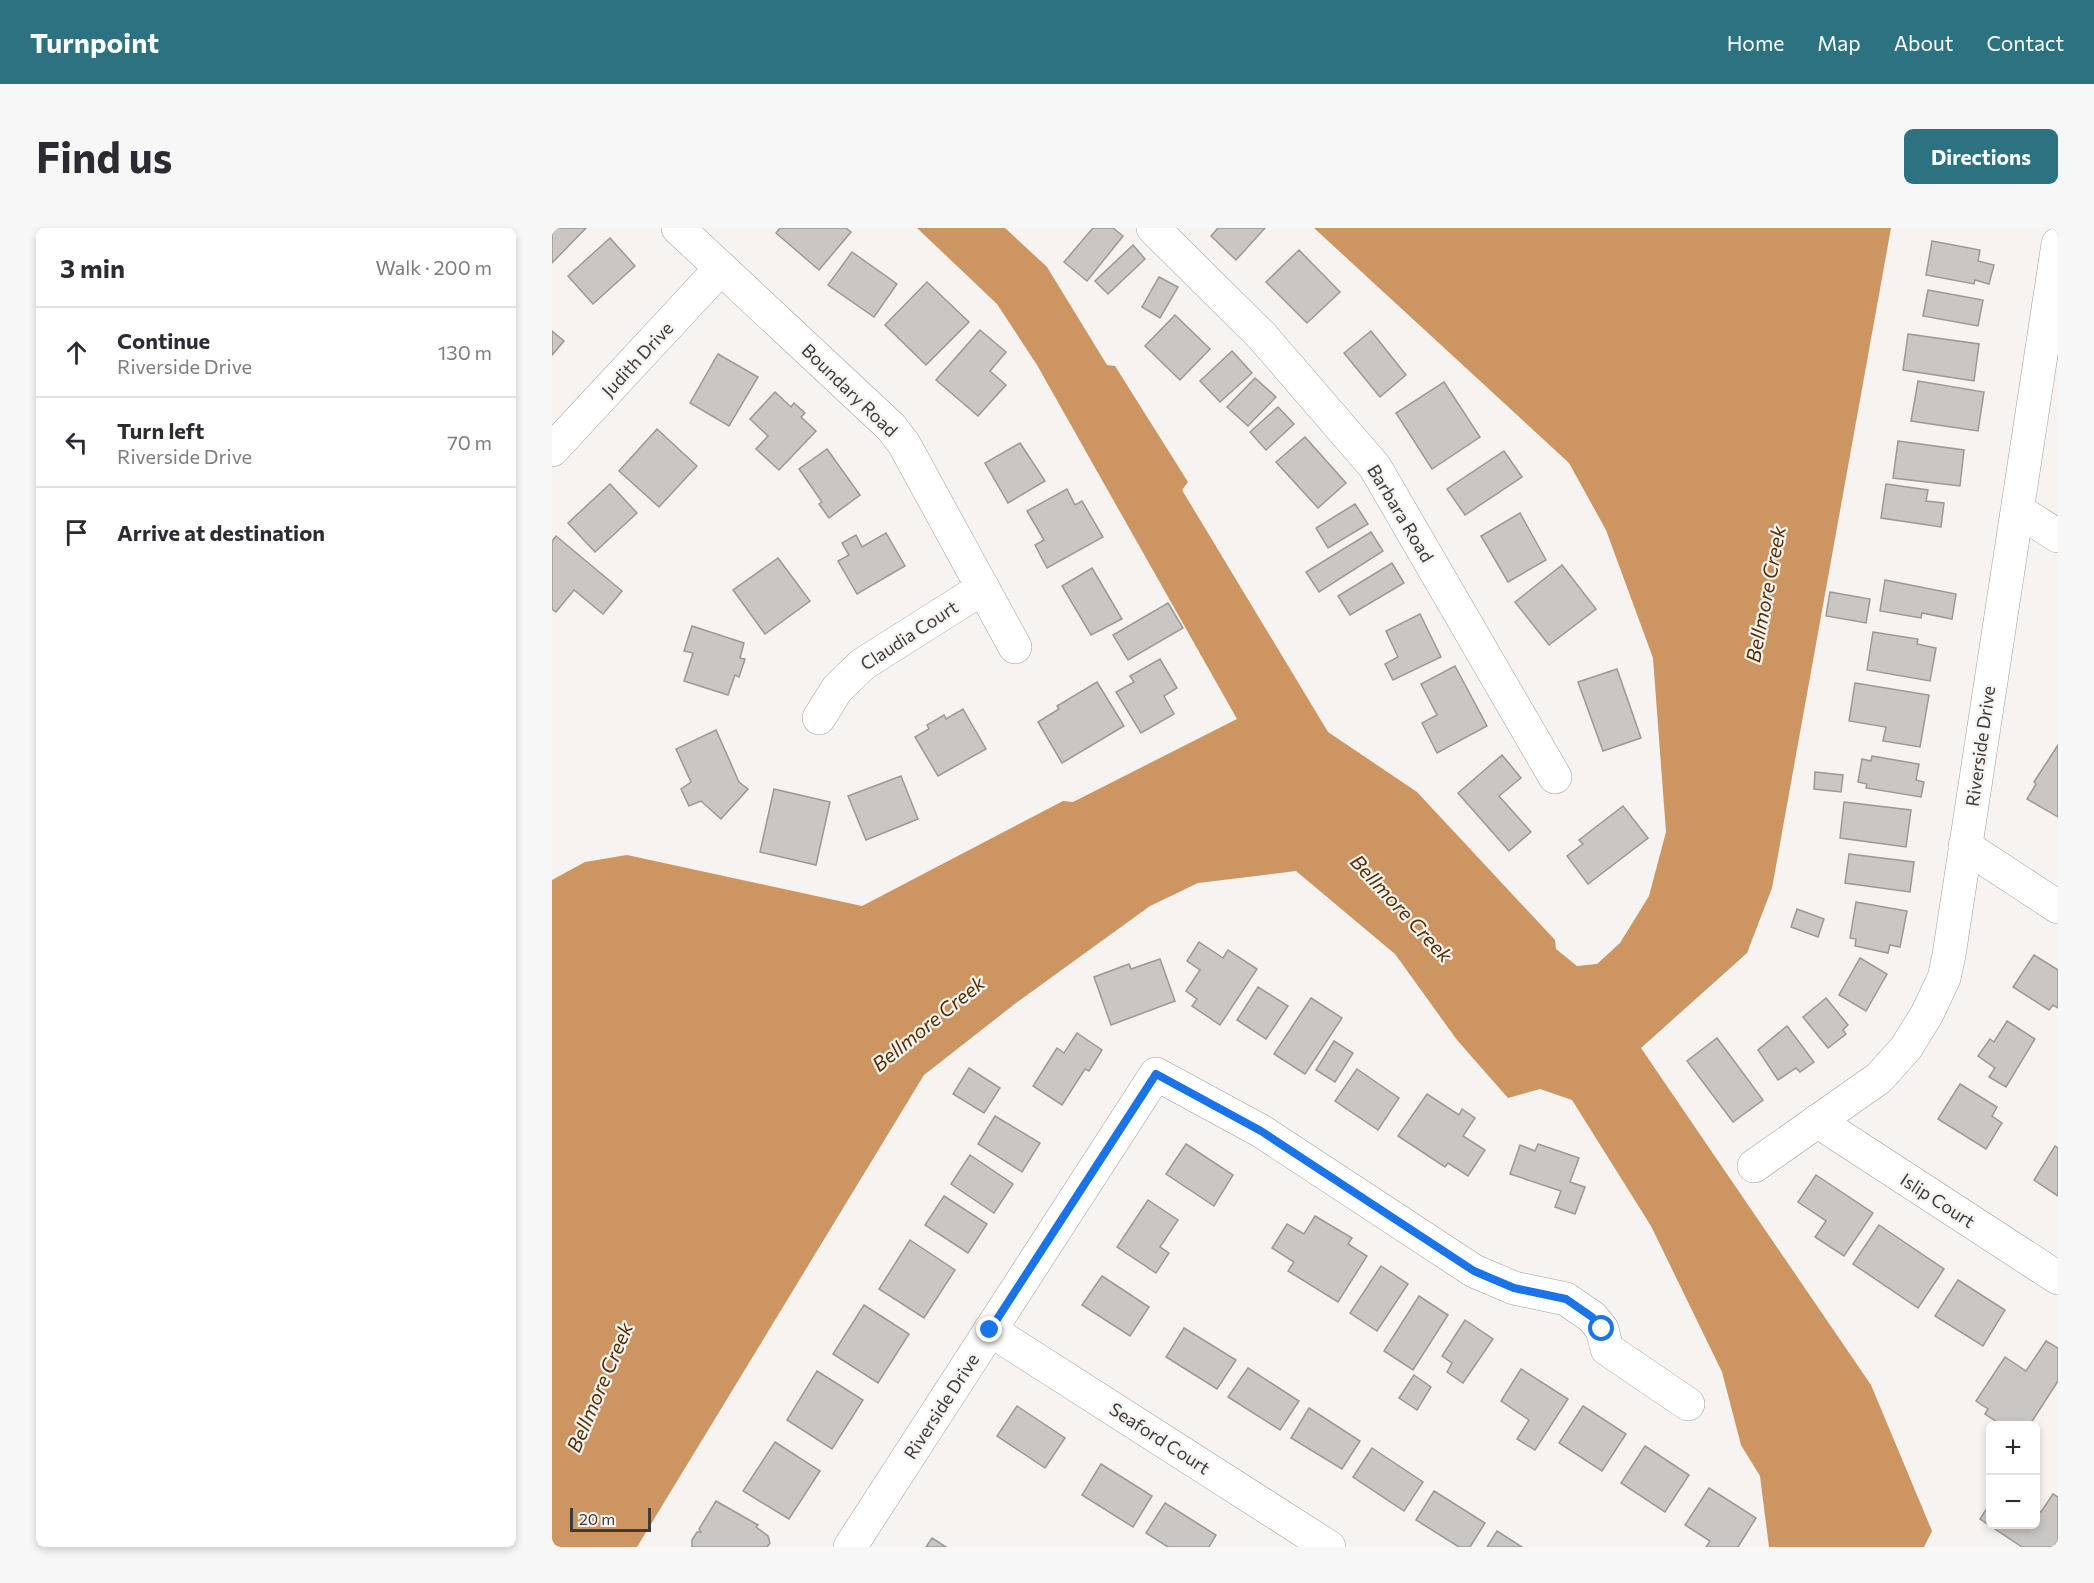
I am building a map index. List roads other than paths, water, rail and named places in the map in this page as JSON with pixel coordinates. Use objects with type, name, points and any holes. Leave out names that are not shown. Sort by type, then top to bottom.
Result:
[{"type":"street","name":"Boundary Road","points":[[678,228],[891,427],[904,444],[1016,647]]},
{"type":"street","name":"Barbara Road","points":[[1153,228],[1262,336],[1376,467],[1555,777]]},
{"type":"street","name":"Riverside Drive","points":[[1754,1166],[1879,1078],[1906,1048],[1927,1014],[1944,978],[1950,955],[2004,586],[2019,511],[2043,332],[2058,244]]},
{"type":"street","name":"Judith Drive","points":[[552,450],[721,268]]},
{"type":"street","points":[[2019,511],[2058,536]]},
{"type":"street","name":"Claudia Court","points":[[819,718],[837,689],[863,664],[983,588]]},
{"type":"street","points":[[1965,846],[2058,907]]},
{"type":"street","name":"Riverside Drive","points":[[850,1547],[1156,1074],[1261,1131],[1474,1271],[1514,1288],[1566,1299],[1592,1317],[1602,1329],[1607,1349],[1688,1404]]},
{"type":"street","name":"Islip Court","points":[[1817,1121],[2058,1278]]},
{"type":"street","name":"Seaford Court","points":[[990,1330],[1329,1547]]},
{"type":"water","name":"Bellmore Creek","points":[[917,228],[1005,228],[1047,267],[1107,365],[1115,366],[1188,482],[1182,490],[1328,732],[1417,792],[1555,940],[1556,949],[1577,966],[1597,964],[1620,943],[1649,896],[1666,832],[1653,658],[1606,530],[1569,463],[1314,228],[1891,228],[1772,888],[1747,953],[1641,1048],[1871,1385],[1932,1531],[1924,1547],[1769,1547],[1760,1476],[1741,1445],[1722,1372],[1651,1226],[1572,1100],[1540,1089],[1508,1098],[1457,1040],[1395,954],[1296,871],[1198,883],[1150,906],[1016,1003],[924,1075],[637,1547],[552,1547],[552,880],[585,862],[627,855],[862,906],[1063,801],[1073,802],[1237,719],[1037,365],[997,304]]}]
